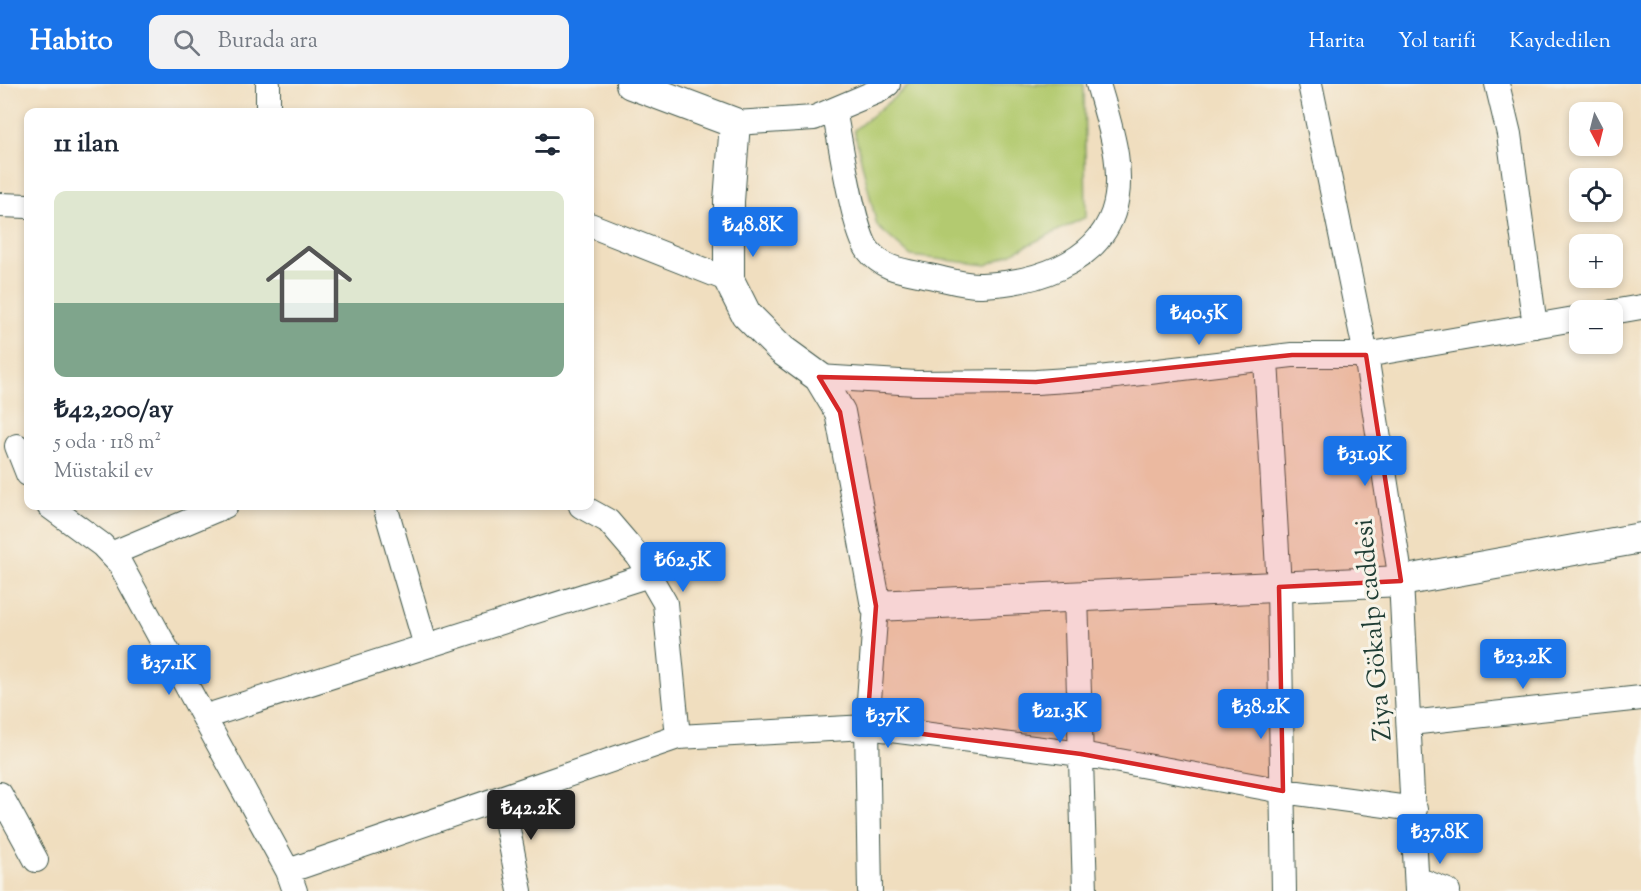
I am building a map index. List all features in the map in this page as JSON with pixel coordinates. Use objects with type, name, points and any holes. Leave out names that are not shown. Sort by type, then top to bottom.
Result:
[{"type":"street","points":[[268,84],[268,108]]},
{"type":"street","points":[[631,84],[735,123],[814,118],[878,91],[888,84]]},
{"type":"street","points":[[834,110],[859,229],[867,249],[883,266],[980,285],[1028,279],[1067,264],[1095,244],[1113,213],[1118,184],[1112,131],[1098,84]]},
{"type":"street","name":"Ziya Gökalp caddesi","points":[[1310,84],[1366,355],[1401,581],[1415,809],[1417,885]]},
{"type":"street","points":[[1497,84],[1509,134],[1535,326]]},
{"type":"street","points":[[735,123],[729,201],[729,280],[746,314],[782,350],[819,377],[840,412],[876,606],[867,727],[870,891]]},
{"type":"street","points":[[0,205],[24,206]]},
{"type":"street","points":[[594,227],[729,280]]},
{"type":"street","points":[[1623,310],[1641,307]]},
{"type":"street","points":[[819,377],[916,382],[1036,382],[1099,378],[1266,360],[1292,355],[1366,355],[1569,320]]},
{"type":"street","points":[[1266,360],[1279,587],[1284,891]]},
{"type":"street","points":[[15,445],[24,465]]},
{"type":"street","points":[[54,510],[111,554],[120,564],[291,881],[502,799],[678,737],[867,727],[1082,754],[1283,791],[1415,809]]},
{"type":"street","points":[[111,554],[216,510]]},
{"type":"street","points":[[386,510],[426,646]]},
{"type":"street","points":[[588,510],[608,521],[638,556],[665,603],[678,737]]},
{"type":"street","points":[[876,606],[1401,581],[1641,538]]},
{"type":"street","points":[[204,717],[649,575]]},
{"type":"street","points":[[1076,596],[1085,891]]},
{"type":"street","points":[[1410,723],[1641,698]]},
{"type":"street","points":[[0,794],[36,860]]},
{"type":"street","points":[[502,799],[520,891]]},
{"type":"street","points":[[1417,885],[1448,891]]},
{"type":"highlighted area","points":[[1292,355],[1366,355],[1401,581],[1279,587],[1283,791],[1081,754],[867,727],[876,606],[840,412],[819,377],[1036,382]]},
{"type":"green space","points":[[911,84],[1084,84],[1086,217],[987,265],[911,256],[877,226],[854,130]]}]
